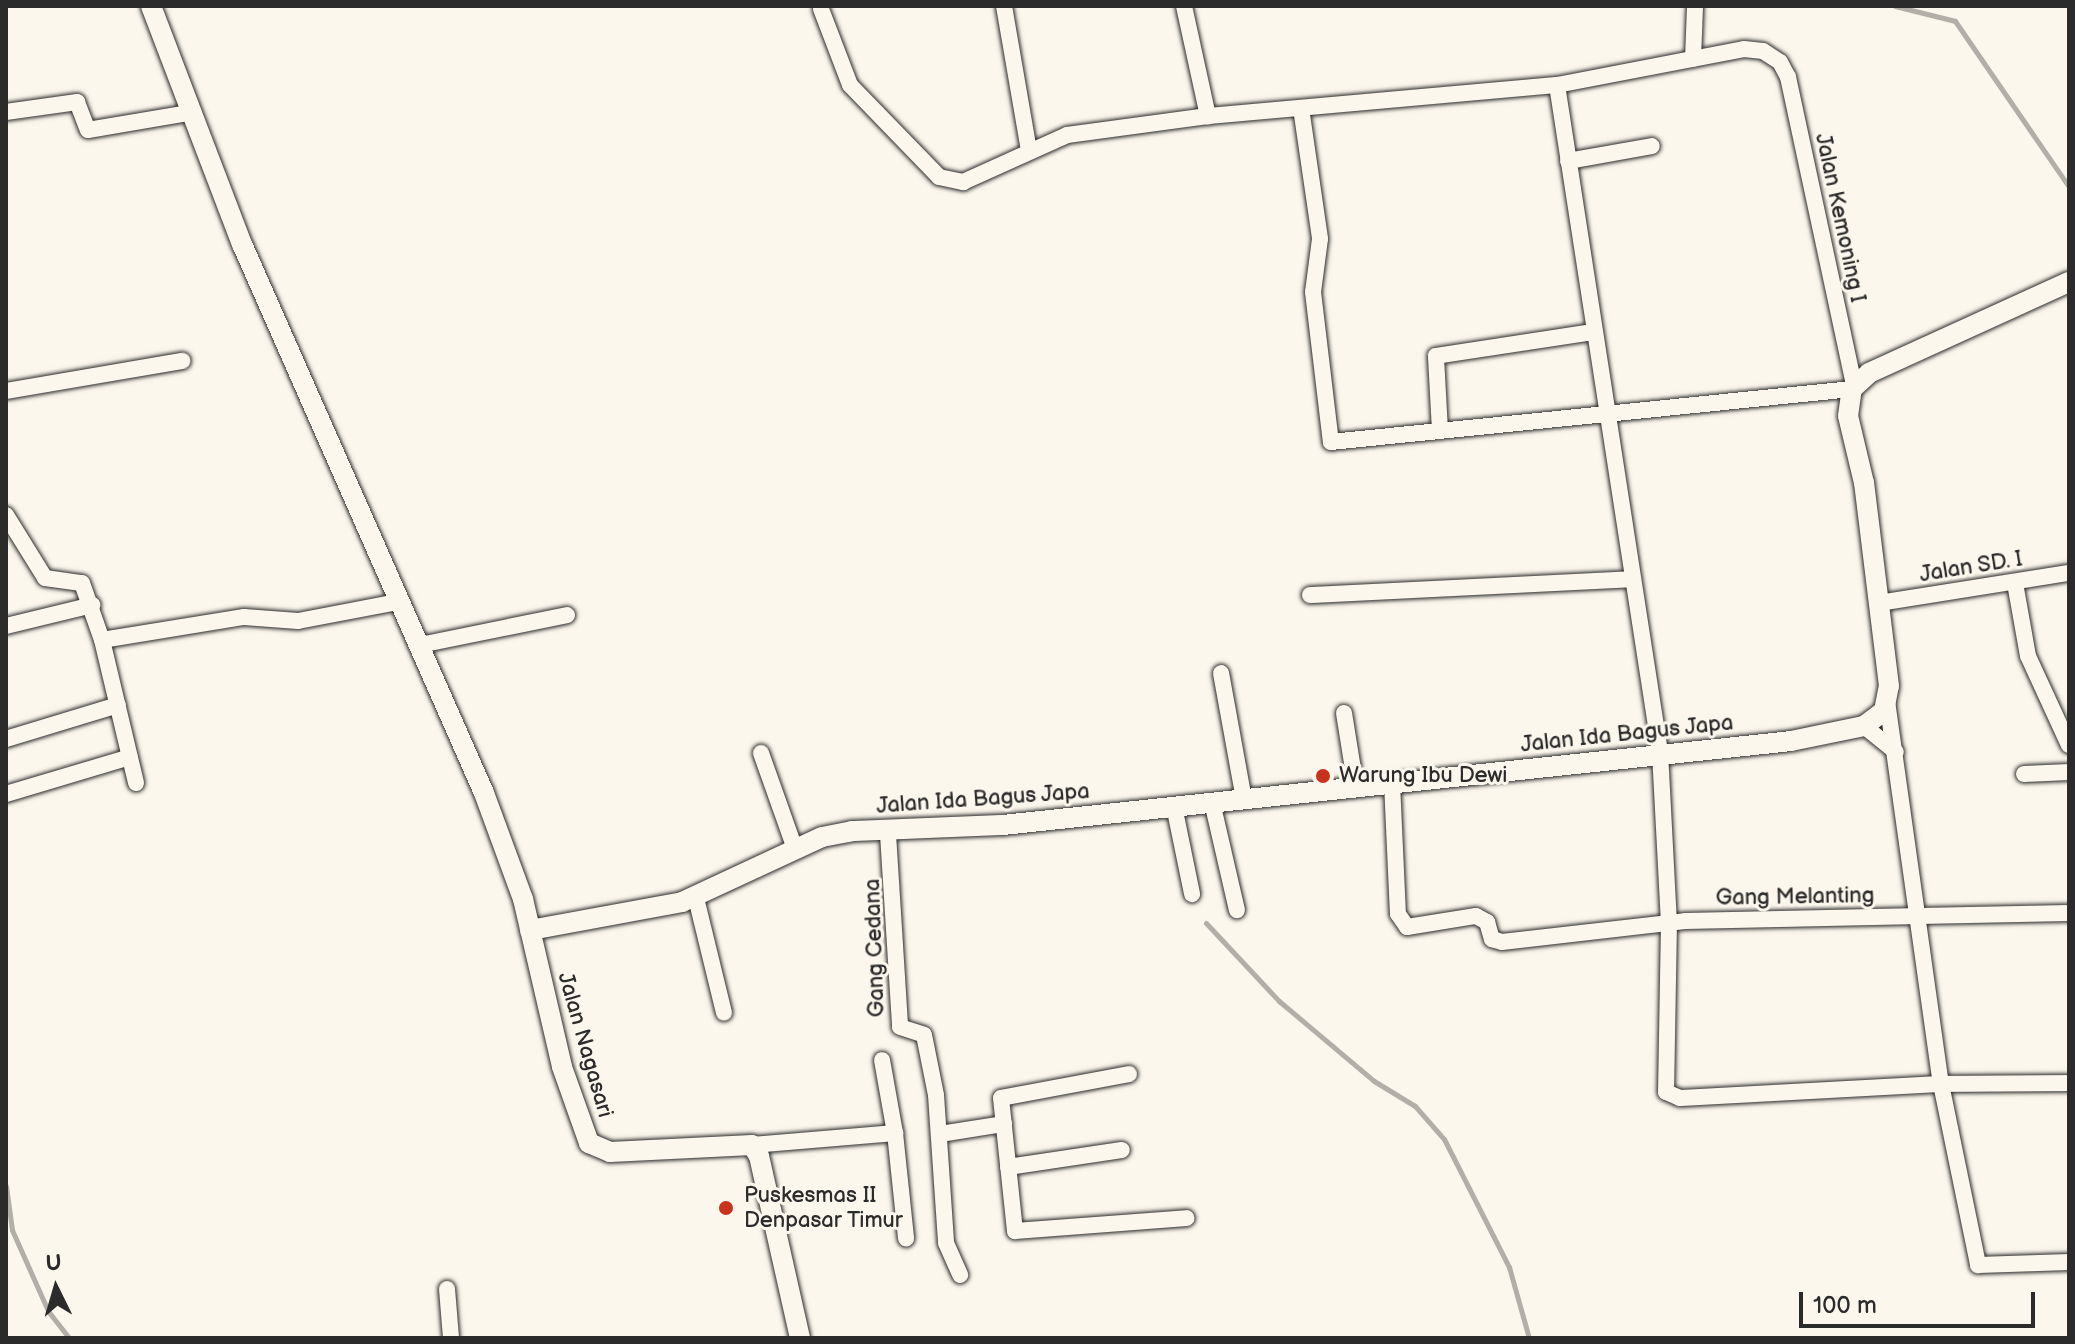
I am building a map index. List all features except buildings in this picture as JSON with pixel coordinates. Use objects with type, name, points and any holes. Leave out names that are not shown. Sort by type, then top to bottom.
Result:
[{"type":"street","points":[[151,6],[188,113],[398,602],[420,645],[484,793],[530,930]]},
{"type":"street","points":[[1004,6],[1029,150]]},
{"type":"street","points":[[1184,6],[1208,116]]},
{"type":"street","points":[[821,9],[850,85],[939,177],[976,178],[1029,150],[1067,135],[1208,116],[1557,85],[1693,59],[1695,6]]},
{"type":"street","name":"Jalan Kemoning I","points":[[1693,59],[1755,48],[1780,62],[1788,77],[1853,387]]},
{"type":"street","points":[[1557,85],[1605,416],[1660,752],[1669,922],[1663,1086],[1669,1096],[1941,1084],[2069,1083]]},
{"type":"street","points":[[6,112],[77,102],[88,130],[188,113]]},
{"type":"street","points":[[1301,108],[1320,239],[1313,292],[1328,440],[1335,444],[1853,387],[1869,373],[2069,282]]},
{"type":"street","points":[[1568,161],[1652,146]]},
{"type":"street","points":[[1440,431],[1436,356],[1593,332]]},
{"type":"street","points":[[6,391],[182,361]]},
{"type":"street","points":[[1853,387],[1848,416],[1864,483],[1887,701],[1921,916],[1941,1084],[1978,1265],[2069,1262]]},
{"type":"street","points":[[6,515],[45,578],[82,583],[102,640],[136,783]]},
{"type":"street","name":"Jalan SD. I","points":[[1879,603],[2069,573]]},
{"type":"street","points":[[1310,595],[1633,579]]},
{"type":"street","points":[[2015,583],[2028,656],[2069,745]]},
{"type":"street","points":[[102,640],[244,617],[298,621],[398,602]]},
{"type":"street","points":[[6,626],[92,605]]},
{"type":"street","points":[[420,645],[567,615]]},
{"type":"street","points":[[1221,673],[1244,799]]},
{"type":"street","points":[[1887,701],[1878,719],[1864,726],[1896,752]]},
{"type":"street","points":[[6,739],[118,705]]},
{"type":"street","points":[[1344,713],[1356,788]]},
{"type":"street","name":"Jalan Ida Bagus Japa","points":[[530,930],[696,898],[795,849],[837,834],[888,834],[1356,788],[1660,752],[1791,741],[1864,726]]},
{"type":"street","points":[[761,753],[795,849]]},
{"type":"street","points":[[6,794],[130,757]]},
{"type":"street","points":[[2024,774],[2069,772]]},
{"type":"street","name":"Gang Melanting","points":[[1392,783],[1398,914],[1407,927],[1476,916],[1487,922],[1492,939],[1502,942],[1669,922],[2069,913]]},
{"type":"street","points":[[1212,802],[1237,910]]},
{"type":"street","points":[[1174,806],[1192,894]]},
{"type":"street","name":"Gang Cedana","points":[[888,834],[900,1027],[924,1035],[940,1134],[946,1243],[960,1275]]},
{"type":"street","points":[[696,898],[724,1013]]},
{"type":"street","name":"Jalan Nagasari","points":[[530,930],[562,1067],[592,1147],[610,1152],[752,1145]]},
{"type":"street","points":[[882,1060],[895,1133],[906,1238]]},
{"type":"street","points":[[1129,1074],[1001,1098],[1015,1231],[1187,1218]]},
{"type":"street","points":[[940,1134],[1004,1124]]},
{"type":"street","points":[[800,1338],[759,1156],[752,1145],[895,1133]]},
{"type":"street","points":[[1008,1167],[1122,1150]]},
{"type":"street","points":[[447,1289],[451,1338]]},
{"type":"waterway","points":[[1895,6],[1955,21],[2069,187]]},
{"type":"waterway","points":[[1206,923],[1279,1001],[1374,1081],[1415,1106],[1444,1139],[1509,1267],[1529,1338]]},
{"type":"waterway","points":[[6,1186],[12,1230],[48,1311],[69,1338]]},
{"type":"place","name":"Warung Ibu Dewi","points":[[1323,776]]},
{"type":"place","name":"Puskesmas II Denpasar Timur","points":[[726,1208]]}]
